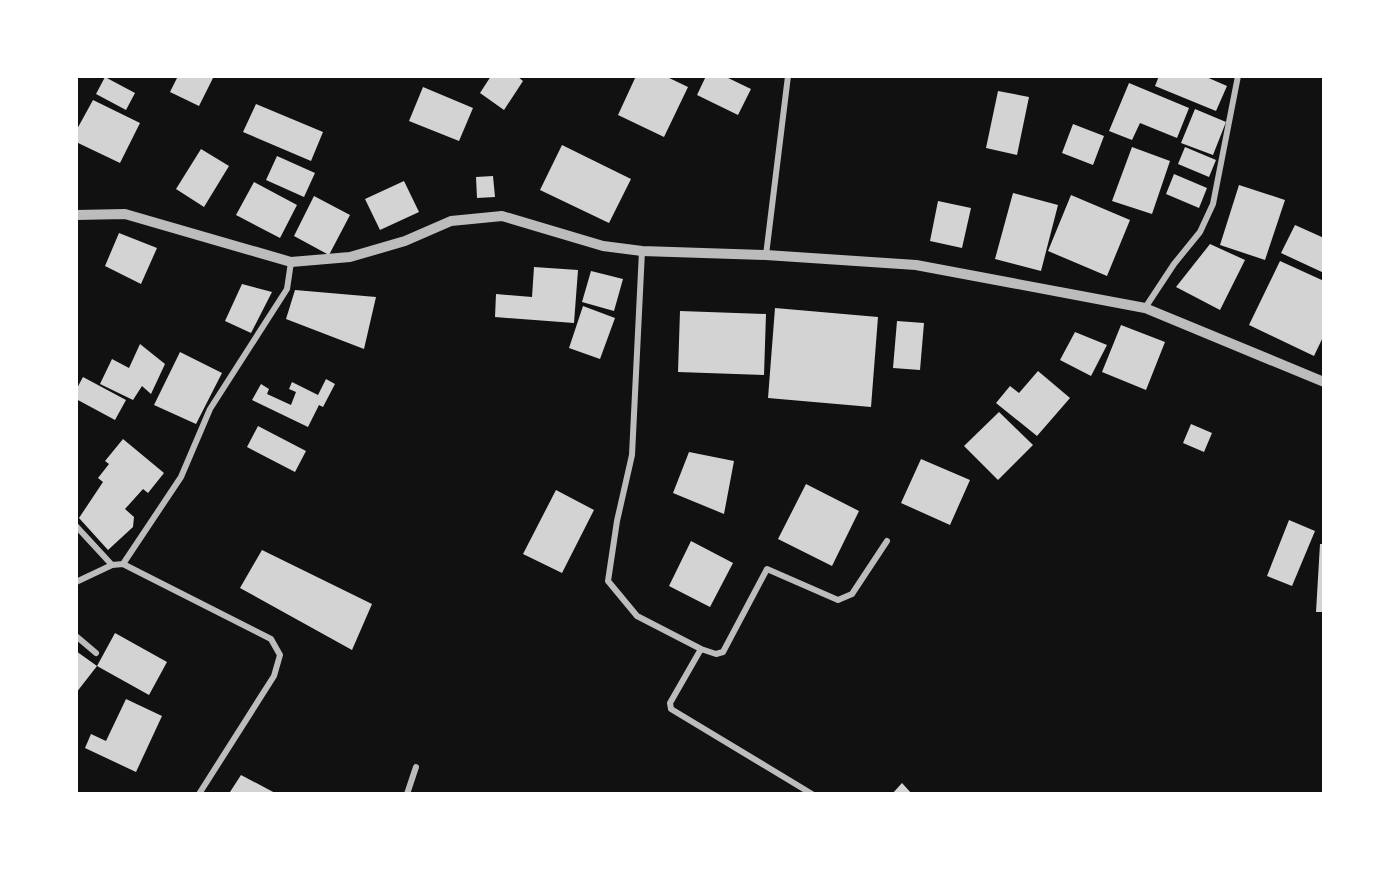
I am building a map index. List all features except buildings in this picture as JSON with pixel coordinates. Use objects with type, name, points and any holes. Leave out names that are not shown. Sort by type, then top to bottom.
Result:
[{"type":"street","points":[[766,255],[788,76]]},
{"type":"street","points":[[1145,308],[1174,264],[1200,232],[1213,204],[1238,76]]},
{"type":"street","points":[[76,214],[125,214],[291,262],[350,257],[405,241],[451,221],[502,216],[603,246],[642,251],[766,255],[916,265],[1145,308],[1323,381]]},
{"type":"street","points":[[642,251],[632,455],[617,521],[608,580],[637,616],[701,649],[716,654],[723,652],[767,569],[838,600],[846,599],[852,594],[887,541]]},
{"type":"street","points":[[123,564],[181,477],[210,409],[287,289],[291,262]]},
{"type":"street","points":[[76,526],[112,565]]},
{"type":"street","points":[[76,582],[112,565],[123,564],[271,639],[280,655],[274,676],[199,794]]},
{"type":"street","points":[[76,636],[96,654]]},
{"type":"street","points":[[701,649],[670,703],[671,709],[812,794]]},
{"type":"street","points":[[407,794],[417,767]]}]
